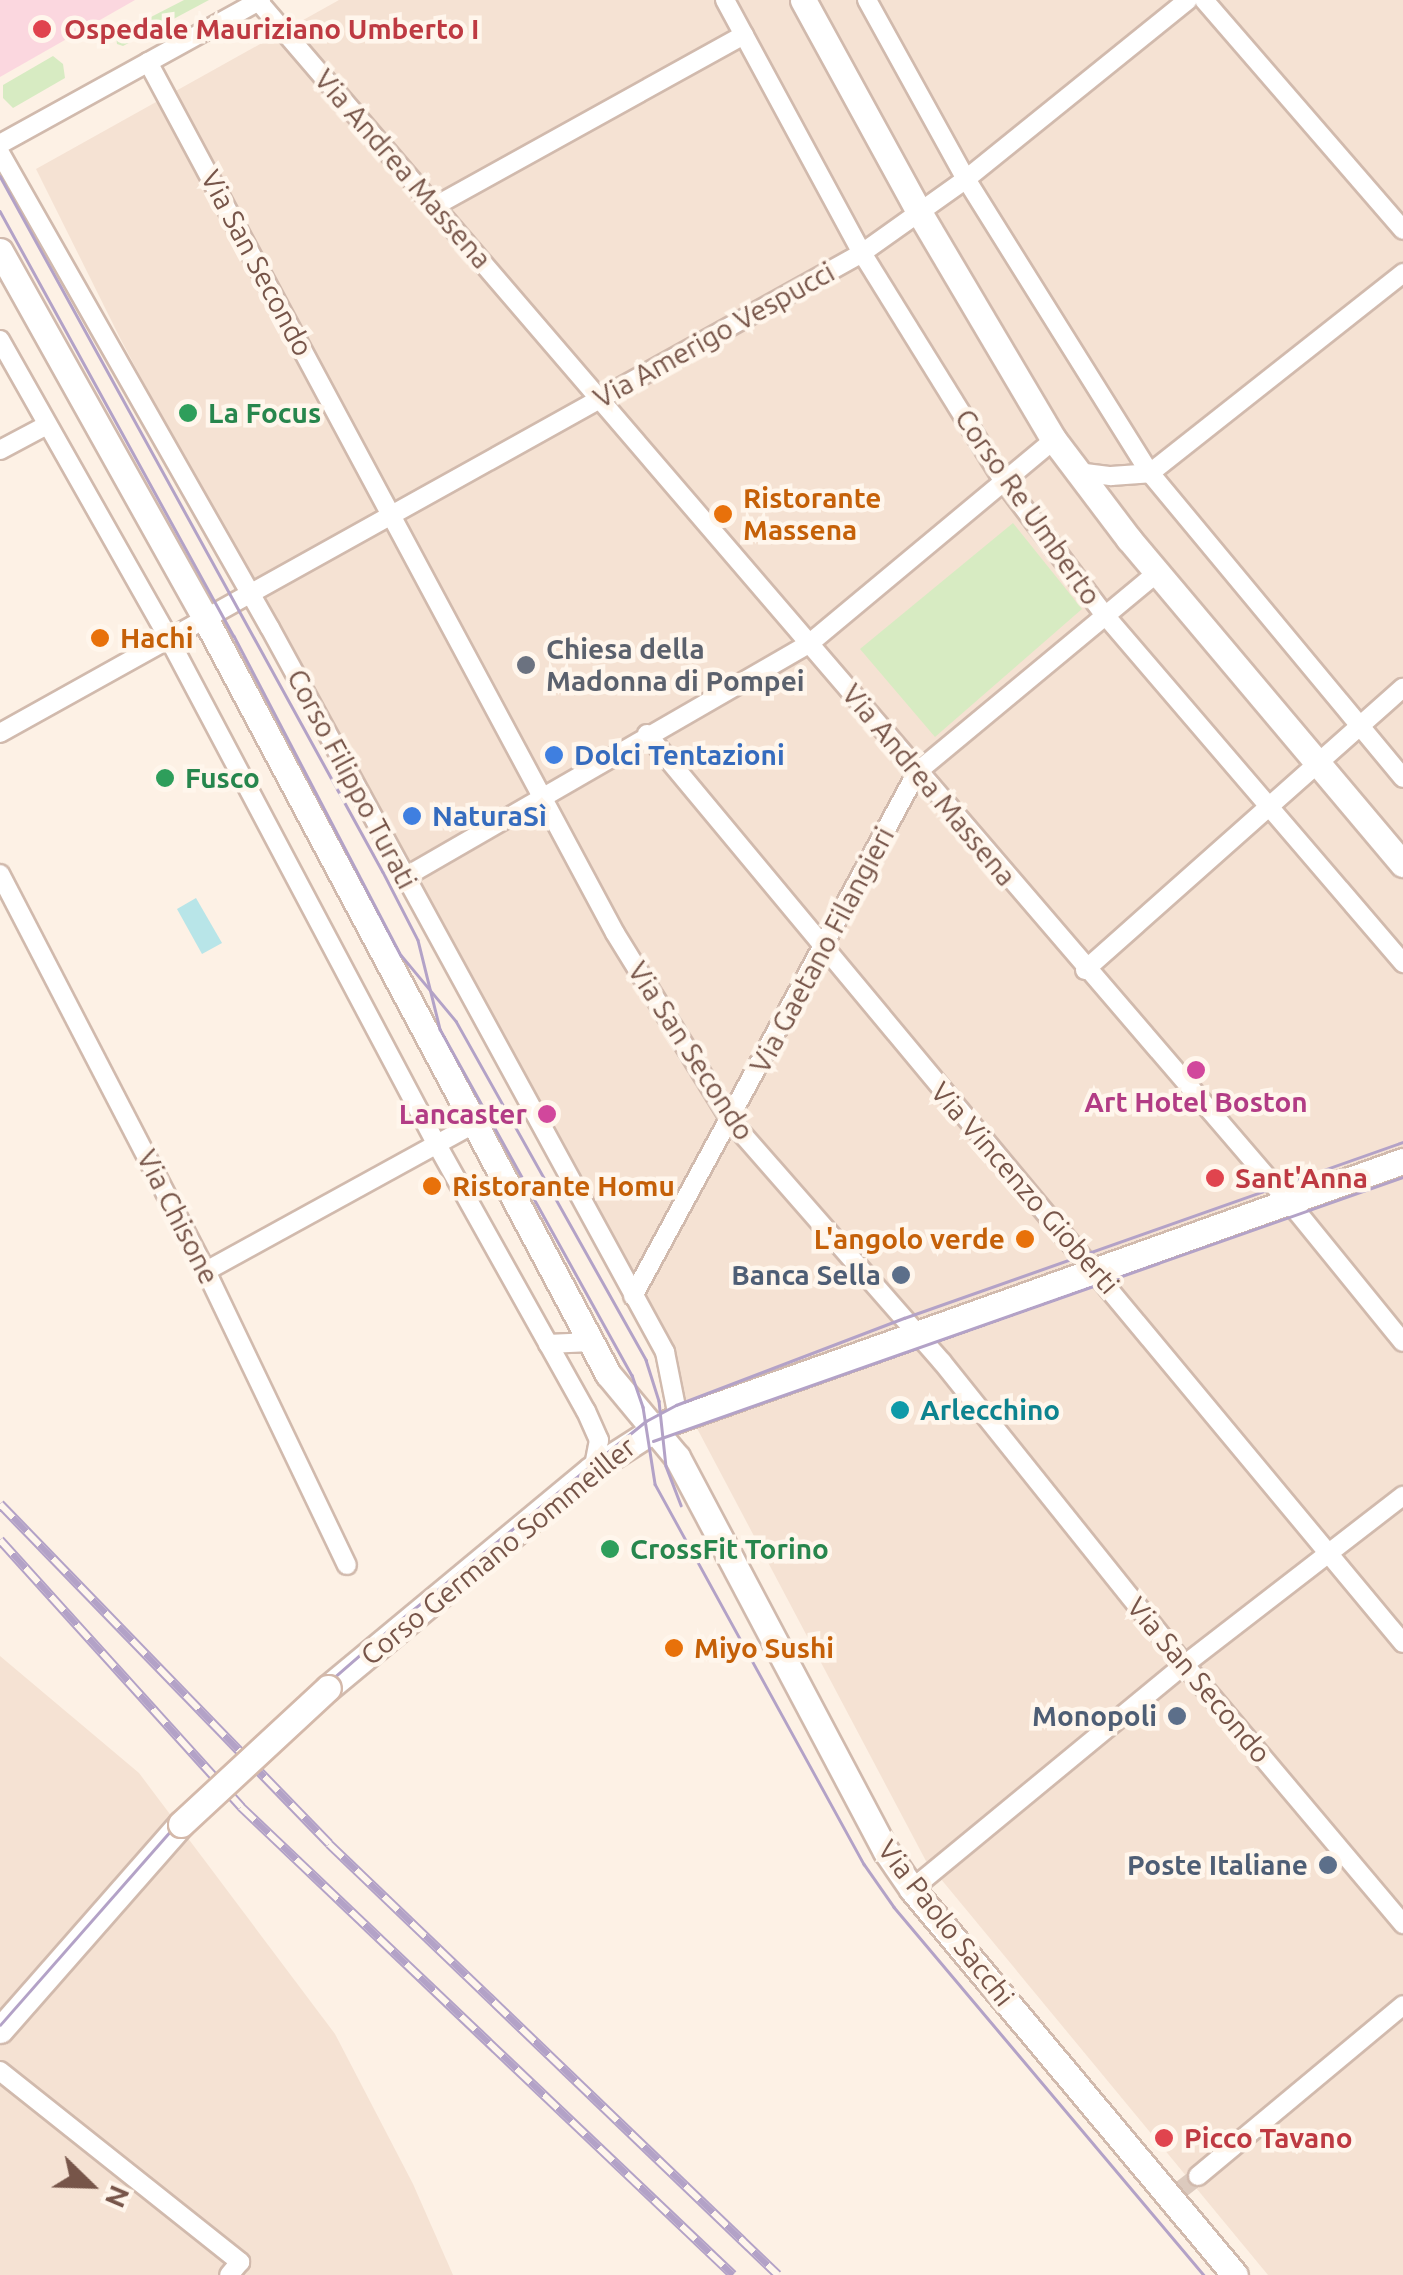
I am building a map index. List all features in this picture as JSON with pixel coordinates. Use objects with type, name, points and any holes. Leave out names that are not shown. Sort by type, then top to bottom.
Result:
[{"type":"main road","points":[[804,0],[919,212],[1054,440],[1157,572],[1403,864]]},
{"type":"main road","name":"Corso Filippo Turati","points":[[0,252],[205,618],[608,1374],[658,1434]]},
{"type":"main road","name":"Corso Germano Sommeiller","points":[[0,2030],[181,1824],[328,1688],[594,1466],[658,1434],[678,1417],[1403,1162]]},
{"type":"main road","name":"Via Paolo Sacchi","points":[[658,1434],[677,1457],[886,1851],[912,1889],[1175,2194],[1235,2275]]},
{"type":"street","name":"Corso Re Umberto","points":[[726,0],[862,253],[1004,482],[1104,614],[1403,963]]},
{"type":"street","points":[[867,0],[966,179],[1150,473],[1403,778]]},
{"type":"street","name":"Via Amerigo Vespucci","points":[[205,618],[862,253],[966,179],[1188,0]]},
{"type":"street","points":[[1204,0],[1403,230]]},
{"type":"street","points":[[0,144],[260,1]]},
{"type":"street","name":"Via Andrea Massena","points":[[260,1],[1403,1342]]},
{"type":"street","points":[[437,205],[744,35]]},
{"type":"street","name":"Via San Secondo","points":[[148,62],[392,513],[540,798],[615,933],[731,1121],[916,1331],[1184,1665],[1403,1924]]},
{"type":"street","name":"Corso Filippo Turati","points":[[0,153],[250,594],[665,1352],[678,1417]]},
{"type":"street","points":[[1077,472],[1111,476],[1150,473],[1403,273]]},
{"type":"street","points":[[0,340],[168,639],[436,1143],[597,1434],[594,1466]]},
{"type":"street","points":[[0,450],[47,425]]},
{"type":"street","points":[[405,877],[810,643],[1054,440]]},
{"type":"street","name":"Via Gaetano Filangieri","points":[[633,1296],[917,772],[1157,572]]},
{"type":"street","points":[[0,733],[205,618]]},
{"type":"street","points":[[1085,970],[1403,688]]},
{"type":"street","name":"Via Vincenzo Gioberti","points":[[648,734],[822,949],[1403,1642]]},
{"type":"street","name":"Via Chisone","points":[[0,874],[206,1271],[347,1565]]},
{"type":"street","points":[[206,1271],[474,1123]]},
{"type":"street","points":[[548,1344],[591,1342]]},
{"type":"street","points":[[912,1889],[1184,1665],[1403,1496]]},
{"type":"street","points":[[1198,2176],[1403,2006]]},
{"type":"street","points":[[0,2071],[234,2268]]},
{"type":"shaded area","name":"Ospedale Mauriziano Umberto I","points":[[0,0],[135,0],[0,77]]},
{"type":"shaded area","points":[[339,0],[1403,0],[1403,2275],[1268,2275],[926,1861],[120,338],[36,169]]},
{"type":"shaded area","points":[[0,1656],[139,1773],[335,2034],[413,2184],[453,2275],[0,2275]]},
{"type":"green space","points":[[184,0],[209,0],[123,46],[117,44],[116,35]]},
{"type":"green space","points":[[53,56],[63,64],[65,78],[13,108],[3,98],[3,85]]},
{"type":"green space","points":[[1013,523],[1082,609],[935,737],[860,649]]},
{"type":"water","points":[[196,898],[222,943],[202,954],[177,909]]},
{"type":"tunnel","points":[[1179,2191],[1198,2176]]},
{"type":"tram line","points":[[0,176],[418,940],[440,1029],[632,1375],[643,1407],[655,1484],[864,1864],[894,1907],[1204,2275]]},
{"type":"tram line","points":[[0,211],[234,636],[401,955],[456,1021],[646,1360],[659,1401],[666,1466],[681,1505]]},
{"type":"tram line","points":[[0,2025],[179,1821],[246,1754],[399,1621],[646,1421],[676,1405],[904,1318],[1403,1142]]},
{"type":"tram line","points":[[653,1441],[1403,1177]]},
{"type":"railway","points":[[0,1504],[329,1844],[778,2275]]},
{"type":"railway","points":[[0,1540],[241,1807],[733,2275]]},
{"type":"place","name":"Ospedale Mauriziano Umberto I","points":[[42,29]]},
{"type":"place","name":"La Focus","points":[[188,413]]},
{"type":"place","name":"Ristorante Massena","points":[[723,514]]},
{"type":"place","name":"Hachi","points":[[100,638]]},
{"type":"place","name":"Chiesa della Madonna di Pompei","points":[[526,665]]},
{"type":"place","name":"Dolci Tentazioni","points":[[554,755]]},
{"type":"place","name":"Fusco","points":[[165,778]]},
{"type":"place","name":"NaturaSì","points":[[412,816]]},
{"type":"place","name":"Art Hotel Boston","points":[[1196,1070]]},
{"type":"place","name":"Lancaster","points":[[547,1114]]},
{"type":"place","name":"Sant'Anna","points":[[1215,1178]]},
{"type":"place","name":"Ristorante Homu","points":[[432,1186]]},
{"type":"place","name":"L'angolo verde","points":[[1025,1239]]},
{"type":"place","name":"Banca Sella","points":[[901,1275]]},
{"type":"place","name":"Arlecchino","points":[[900,1410]]},
{"type":"place","name":"CrossFit Torino","points":[[610,1549]]},
{"type":"place","name":"Miyo Sushi","points":[[674,1648]]},
{"type":"place","name":"Monopoli","points":[[1177,1716]]},
{"type":"place","name":"Poste Italiane","points":[[1328,1865]]},
{"type":"place","name":"Picco Tavano","points":[[1164,2138]]}]
